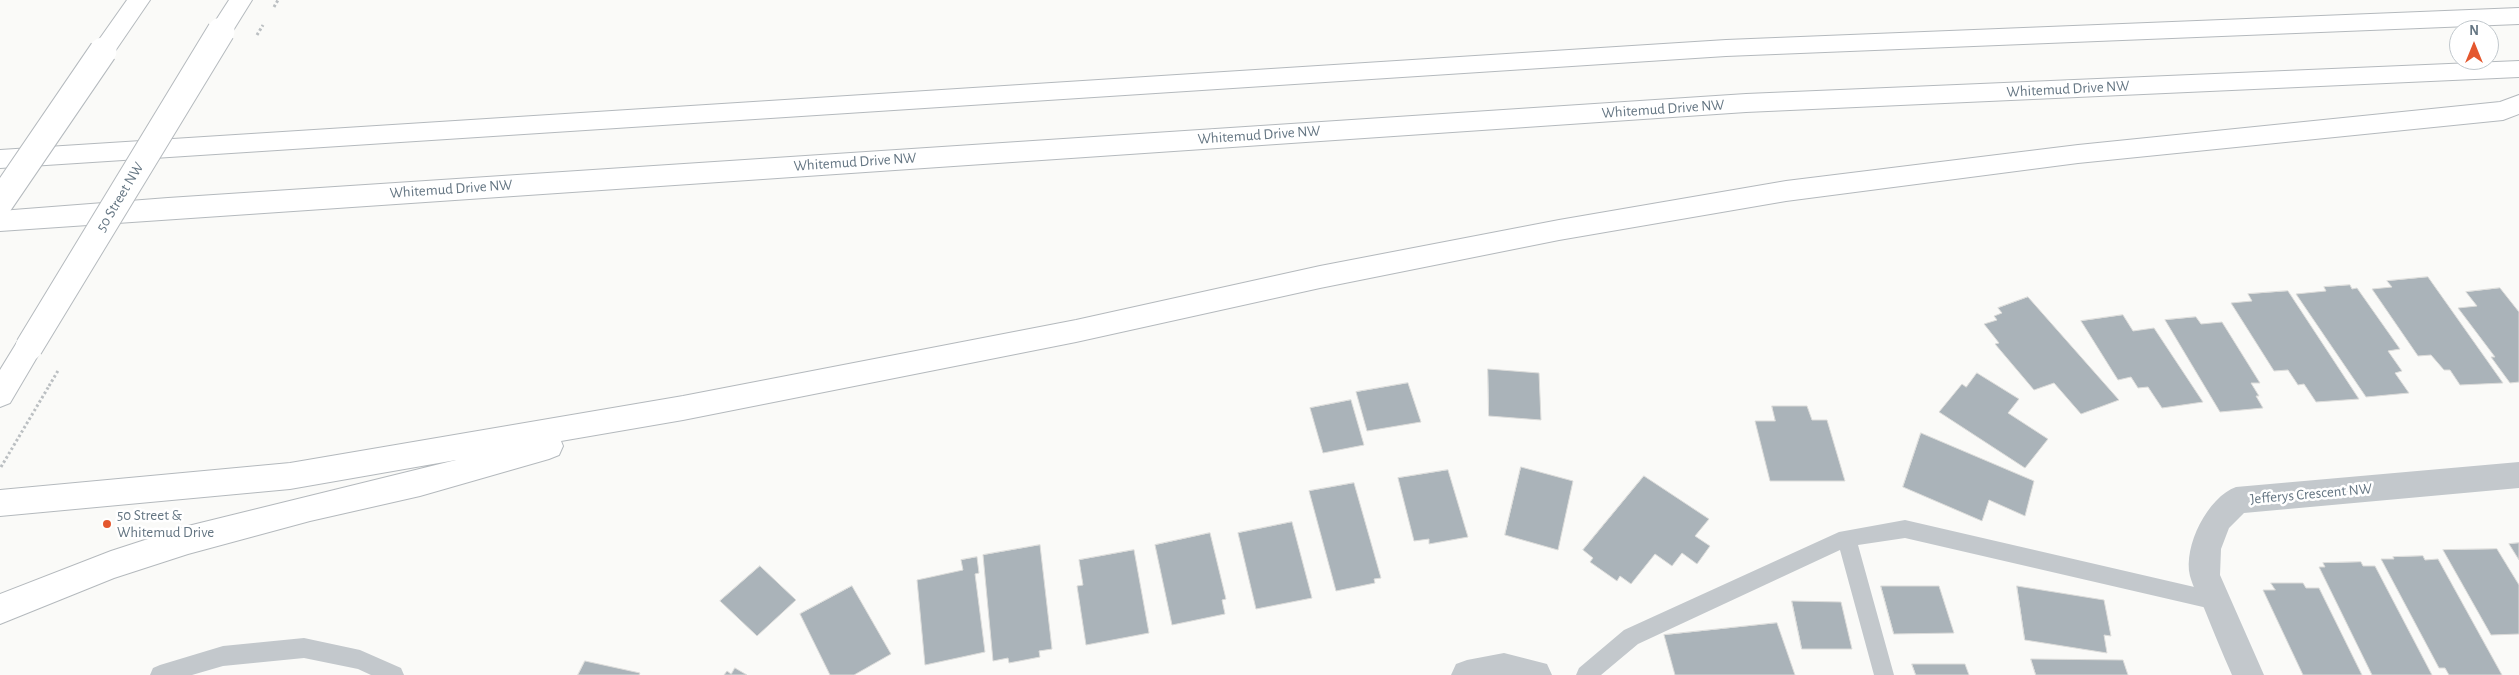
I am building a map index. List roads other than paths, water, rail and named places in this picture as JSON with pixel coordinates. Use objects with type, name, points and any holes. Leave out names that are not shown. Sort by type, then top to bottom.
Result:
[{"type":"main road","points":[[0,202],[102,51],[139,0]]},
{"type":"main road","name":"50 Street NW","points":[[0,395],[241,0]]},
{"type":"main road","points":[[2479,0],[2519,7]]},
{"type":"main road","points":[[0,159],[1726,48],[2519,16]]},
{"type":"main road","name":"Whitemud Drive NW","points":[[0,221],[168,208],[1746,103],[2519,69]]},
{"type":"main road","points":[[0,503],[290,476],[683,408],[1076,331],[1320,277],[1531,235],[1786,191],[2078,154],[2503,111],[2519,104]]},
{"type":"main road","points":[[0,609],[111,565],[188,540],[310,508],[420,483],[683,408]]},
{"type":"street","name":"Jefferys Crescent NW","points":[[2248,675],[2205,575],[2206,549],[2217,520],[2236,500],[2519,475]]},
{"type":"street","points":[[1467,675],[1504,668],[1536,675]]},
{"type":"lane","points":[[1586,675],[1631,637],[1846,538],[1905,528],[2216,601]]},
{"type":"lane","points":[[1846,538],[1884,675]]},
{"type":"lane","points":[[160,675],[223,656],[304,648],[360,660],[394,675]]},
{"type":"place","name":"50 Street & Whitemud Drive","points":[[107,524]]}]
